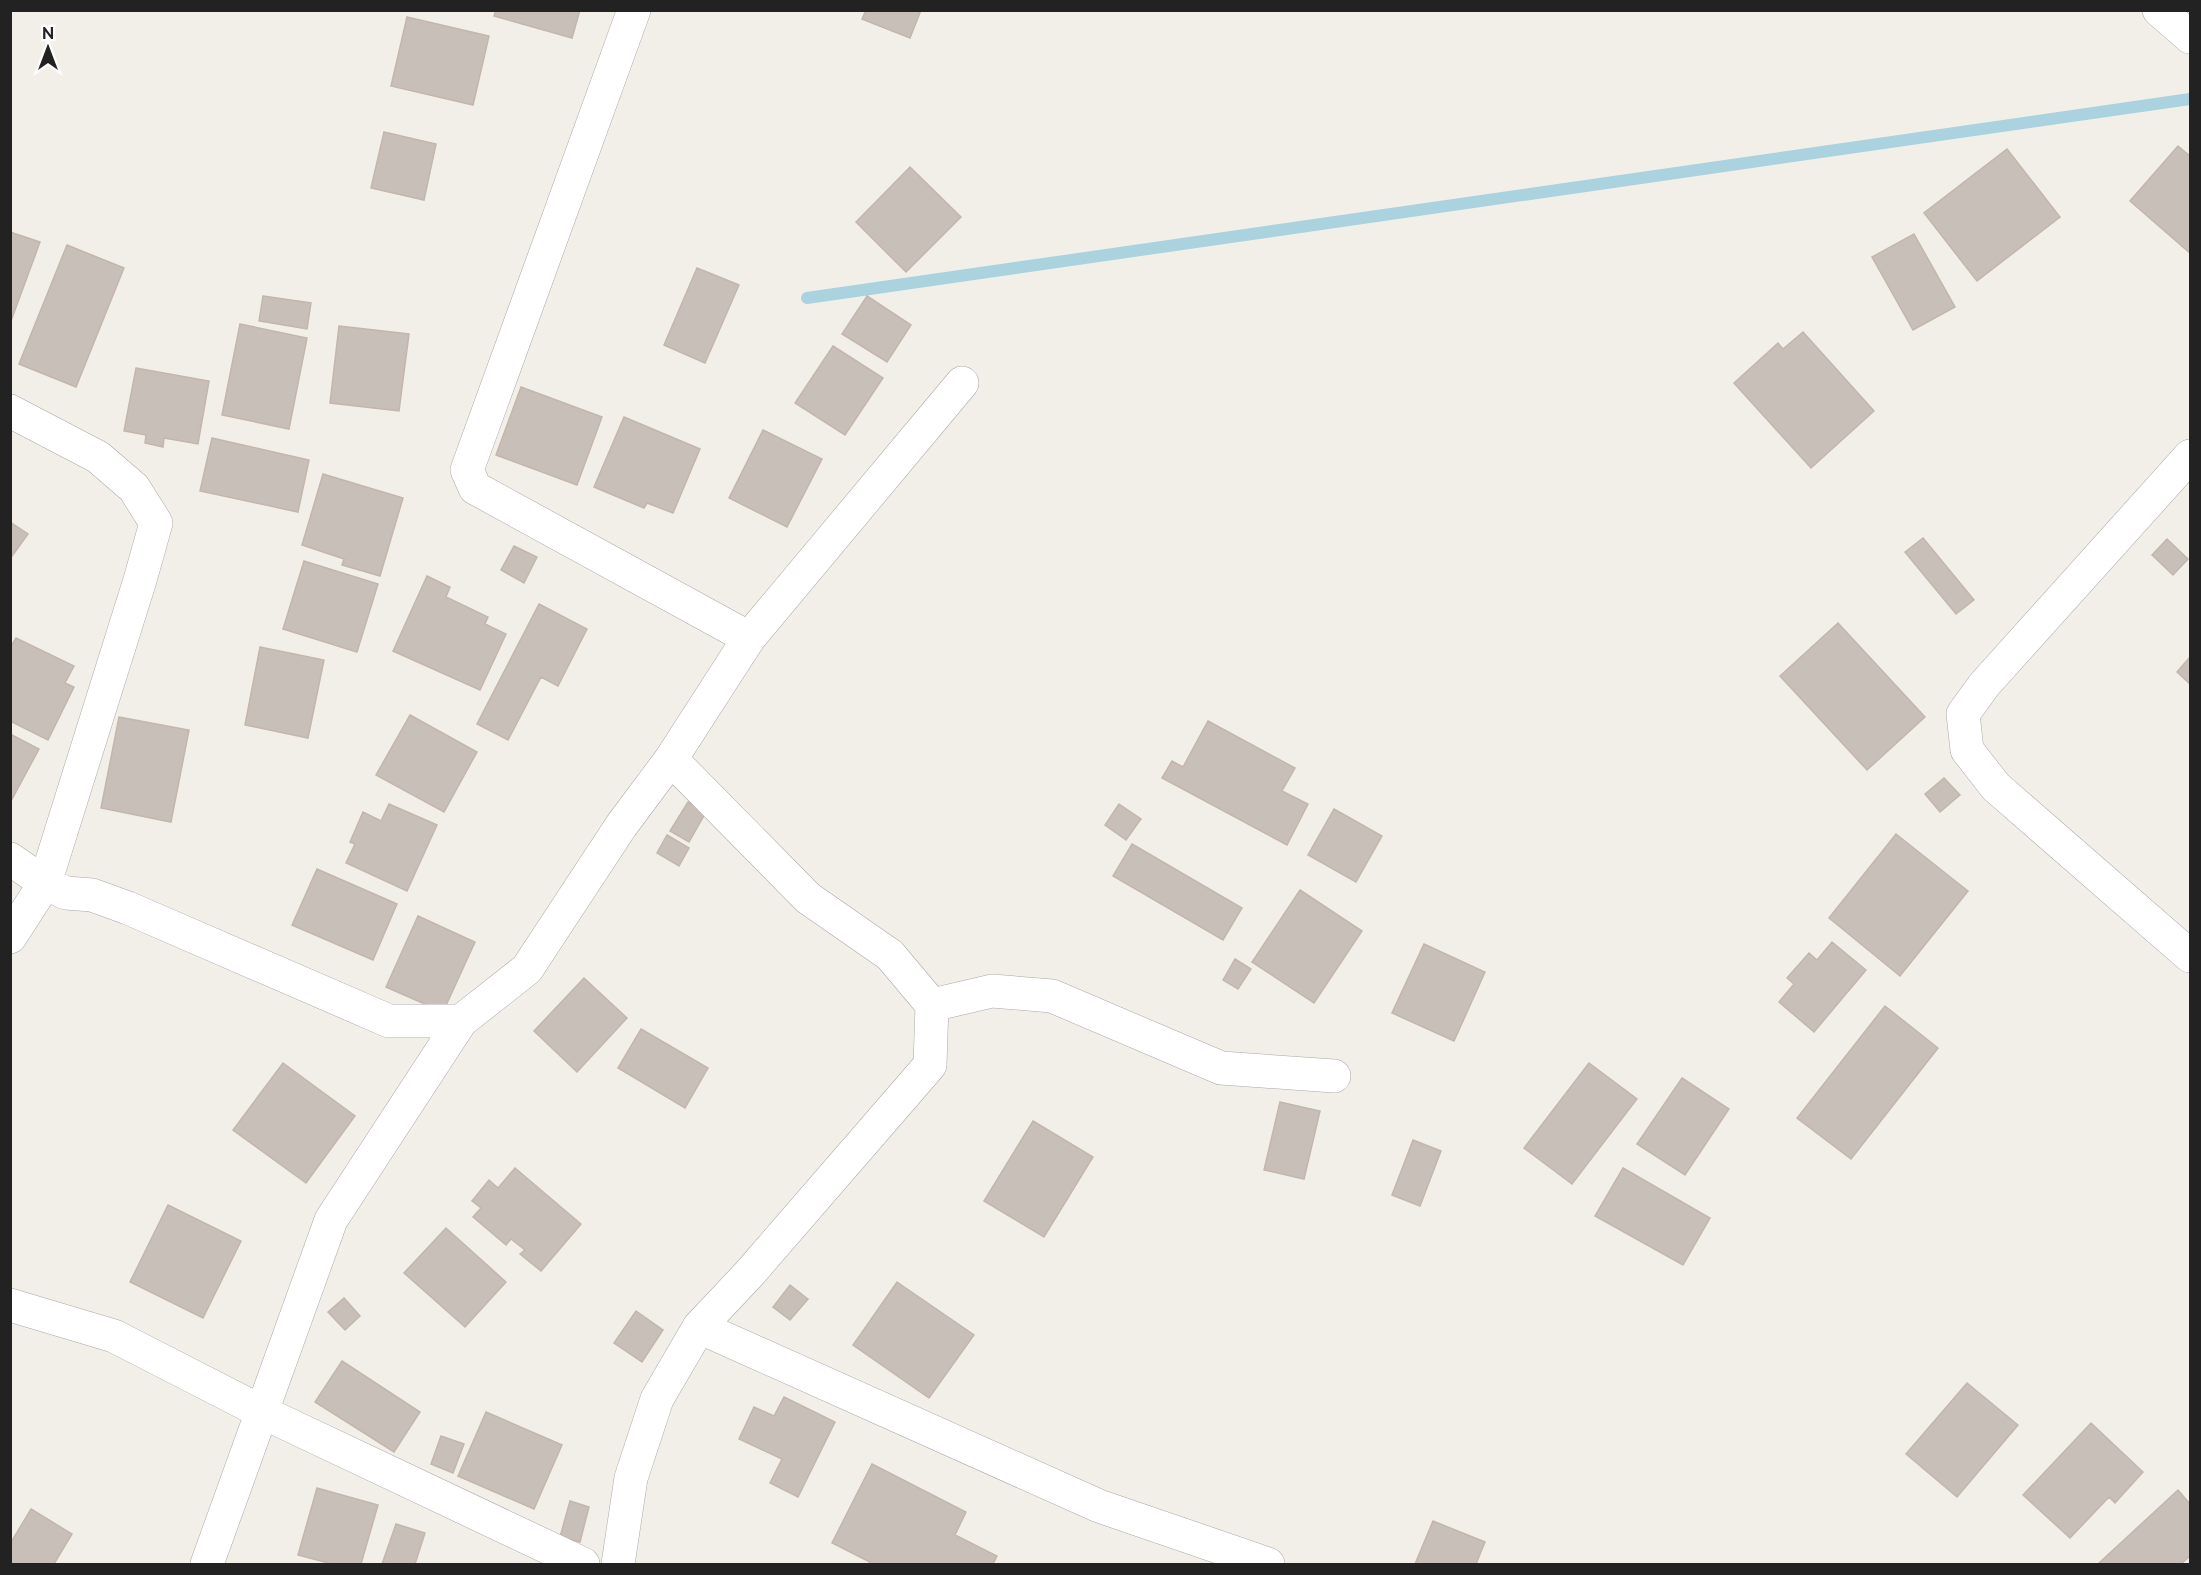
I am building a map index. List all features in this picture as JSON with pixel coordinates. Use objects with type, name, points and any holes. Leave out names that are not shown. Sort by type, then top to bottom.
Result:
[{"type":"street","points":[[634,10],[467,470],[475,488],[749,638]]},
{"type":"street","points":[[2159,10],[2190,37]]},
{"type":"street","points":[[207,1564],[331,1220],[461,1021],[527,969],[621,826],[671,759],[749,638],[962,383]]},
{"type":"street","points":[[10,411],[98,457],[134,488],[156,523],[45,883],[10,937]]},
{"type":"street","points":[[2190,456],[1984,685],[1963,714],[1967,750],[1996,787],[2190,956]]},
{"type":"street","points":[[618,1564],[632,1478],[657,1399],[699,1327],[749,1274],[930,1065],[932,1005],[890,955],[808,898],[671,759]]},
{"type":"street","points":[[10,860],[45,883],[66,893],[92,895],[128,908],[389,1020],[461,1021]]},
{"type":"street","points":[[932,1005],[992,991],[1052,996],[1221,1068],[1334,1076]]},
{"type":"street","points":[[10,1305],[114,1336],[262,1412],[583,1564]]},
{"type":"street","points":[[699,1327],[1099,1506],[1268,1564]]},
{"type":"building","points":[[496,10],[580,10],[572,38],[494,16]]},
{"type":"building","points":[[866,10],[921,10],[910,38],[862,19]]},
{"type":"building","points":[[407,17],[489,36],[473,105],[391,86]]},
{"type":"building","points":[[384,132],[436,144],[424,200],[371,188]]},
{"type":"building","points":[[2178,146],[2190,156],[2190,253],[2130,201]]},
{"type":"building","points":[[2007,149],[2060,217],[1977,281],[1924,213]]},
{"type":"building","points":[[910,167],[961,217],[906,272],[856,222]]},
{"type":"building","points":[[10,232],[40,242],[11,321],[10,320]]},
{"type":"building","points":[[1914,234],[1955,307],[1913,330],[1872,257]]},
{"type":"building","points":[[67,245],[124,268],[76,387],[19,364]]},
{"type":"building","points":[[697,268],[739,285],[705,363],[664,345]]},
{"type":"building","points":[[263,296],[311,303],[307,329],[259,321]]},
{"type":"building","points":[[867,296],[911,325],[887,362],[842,334]]},
{"type":"building","points":[[240,324],[307,338],[289,429],[222,415]]},
{"type":"building","points":[[339,326],[409,334],[399,411],[330,403]]},
{"type":"building","points":[[1803,332],[1874,411],[1811,468],[1734,383],[1778,343],[1783,349]]},
{"type":"building","points":[[833,346],[883,378],[845,435],[795,403]]},
{"type":"building","points":[[136,368],[209,381],[198,444],[164,438],[163,447],[145,443],[146,435],[124,431]]},
{"type":"building","points":[[521,387],[602,417],[577,485],[496,455]]},
{"type":"building","points":[[624,417],[700,449],[673,513],[647,503],[644,508],[594,487]]},
{"type":"building","points":[[763,430],[822,459],[787,527],[729,498]]},
{"type":"building","points":[[212,438],[309,460],[298,512],[200,491]]},
{"type":"building","points":[[323,474],[403,498],[380,576],[342,565],[344,559],[302,545]]},
{"type":"building","points":[[10,522],[28,534],[10,559]]},
{"type":"building","points":[[1923,538],[1974,600],[1956,614],[1905,552]]},
{"type":"building","points":[[2167,539],[2188,559],[2173,575],[2152,555]]},
{"type":"building","points":[[514,546],[537,557],[524,583],[501,570]]},
{"type":"building","points":[[304,561],[378,584],[357,652],[283,629]]},
{"type":"building","points":[[427,576],[450,587],[446,597],[488,617],[485,624],[506,634],[480,690],[393,651]]},
{"type":"building","points":[[539,604],[587,629],[558,686],[541,677],[508,740],[477,724]]},
{"type":"building","points":[[1838,623],[1925,717],[1867,770],[1780,676]]},
{"type":"building","points":[[16,638],[74,666],[65,683],[74,687],[48,740],[10,721],[10,648]]},
{"type":"building","points":[[260,647],[324,660],[308,738],[245,725]]},
{"type":"building","points":[[2190,657],[2190,684],[2177,672]]},
{"type":"building","points":[[410,715],[477,752],[444,812],[376,775]]},
{"type":"building","points":[[119,717],[189,730],[171,822],[101,808]]},
{"type":"building","points":[[1208,721],[1295,768],[1282,791],[1308,804],[1287,845],[1162,778],[1172,761],[1183,767]]},
{"type":"building","points":[[10,734],[39,749],[10,803]]},
{"type":"building","points":[[1944,778],[1960,795],[1940,812],[1925,794]]},
{"type":"building","points":[[688,802],[706,812],[689,842],[670,831]]},
{"type":"building","points":[[389,804],[437,825],[407,891],[346,863],[355,844],[350,842],[363,812],[381,821]]},
{"type":"building","points":[[1119,804],[1141,819],[1126,840],[1105,825]]},
{"type":"building","points":[[1334,809],[1382,836],[1356,882],[1308,855]]},
{"type":"building","points":[[1896,834],[1968,891],[1900,976],[1829,918]]},
{"type":"building","points":[[667,835],[689,848],[679,866],[657,853]]},
{"type":"building","points":[[1132,844],[1242,908],[1223,940],[1113,876]]},
{"type":"building","points":[[317,869],[397,904],[373,960],[292,925]]},
{"type":"building","points":[[1300,890],[1362,931],[1314,1003],[1252,962]]},
{"type":"building","points":[[418,916],[475,942],[443,1012],[386,987]]},
{"type":"building","points":[[1832,942],[1866,970],[1814,1032],[1779,1002],[1794,984],[1787,978],[1809,953],[1817,960]]},
{"type":"building","points":[[1424,944],[1485,972],[1454,1041],[1392,1013]]},
{"type":"building","points":[[1235,959],[1251,969],[1238,989],[1223,980]]},
{"type":"building","points":[[584,978],[627,1018],[577,1072],[534,1031]]},
{"type":"building","points":[[1885,1006],[1938,1048],[1851,1159],[1797,1118]]},
{"type":"building","points":[[641,1029],[708,1068],[685,1108],[618,1068]]},
{"type":"building","points":[[283,1063],[355,1116],[306,1183],[233,1130]]},
{"type":"building","points":[[1589,1063],[1637,1099],[1572,1184],[1524,1148]]},
{"type":"building","points":[[1682,1078],[1729,1109],[1685,1175],[1637,1144]]},
{"type":"building","points":[[1280,1102],[1320,1111],[1304,1179],[1264,1170]]},
{"type":"building","points":[[1033,1121],[1093,1157],[1044,1237],[984,1201]]},
{"type":"building","points":[[1413,1140],[1441,1151],[1420,1206],[1392,1195]]},
{"type":"building","points":[[515,1168],[581,1224],[541,1271],[520,1254],[525,1250],[511,1239],[506,1245],[473,1217],[481,1208],[472,1201],[489,1180],[498,1188]]},
{"type":"building","points":[[1623,1168],[1710,1218],[1683,1265],[1595,1216]]},
{"type":"building","points":[[168,1205],[241,1241],[203,1318],[130,1282]]},
{"type":"building","points":[[446,1228],[506,1282],[465,1327],[404,1273]]},
{"type":"building","points":[[897,1282],[974,1335],[929,1398],[853,1345]]},
{"type":"building","points":[[790,1285],[808,1299],[790,1320],[773,1307]]},
{"type":"building","points":[[344,1298],[360,1316],[345,1330],[328,1312]]},
{"type":"building","points":[[636,1311],[663,1330],[642,1362],[614,1343]]},
{"type":"building","points":[[342,1361],[420,1412],[394,1452],[315,1402]]},
{"type":"building","points":[[1967,1383],[2018,1425],[1957,1497],[1906,1454]]},
{"type":"building","points":[[784,1397],[835,1422],[798,1497],[770,1483],[782,1459],[739,1439],[754,1407],[774,1416]]},
{"type":"building","points":[[486,1412],[562,1445],[534,1509],[458,1476]]},
{"type":"building","points":[[2091,1423],[2143,1472],[2115,1503],[2109,1497],[2070,1538],[2023,1495]]},
{"type":"building","points":[[441,1436],[464,1444],[453,1473],[431,1464]]},
{"type":"building","points":[[872,1464],[966,1512],[955,1535],[997,1556],[993,1564],[868,1564],[870,1562],[832,1543]]},
{"type":"building","points":[[317,1488],[378,1505],[361,1564],[332,1564],[298,1555]]},
{"type":"building","points":[[2178,1490],[2190,1504],[2190,1556],[2181,1564],[2098,1564]]},
{"type":"building","points":[[570,1501],[589,1507],[580,1542],[560,1537]]},
{"type":"building","points":[[31,1509],[72,1534],[54,1564],[10,1564],[10,1544]]},
{"type":"building","points":[[1433,1521],[1485,1542],[1476,1564],[1415,1564]]},
{"type":"building","points":[[396,1524],[425,1533],[415,1564],[382,1564]]},
{"type":"waterway","points":[[807,298],[2190,99]]}]
